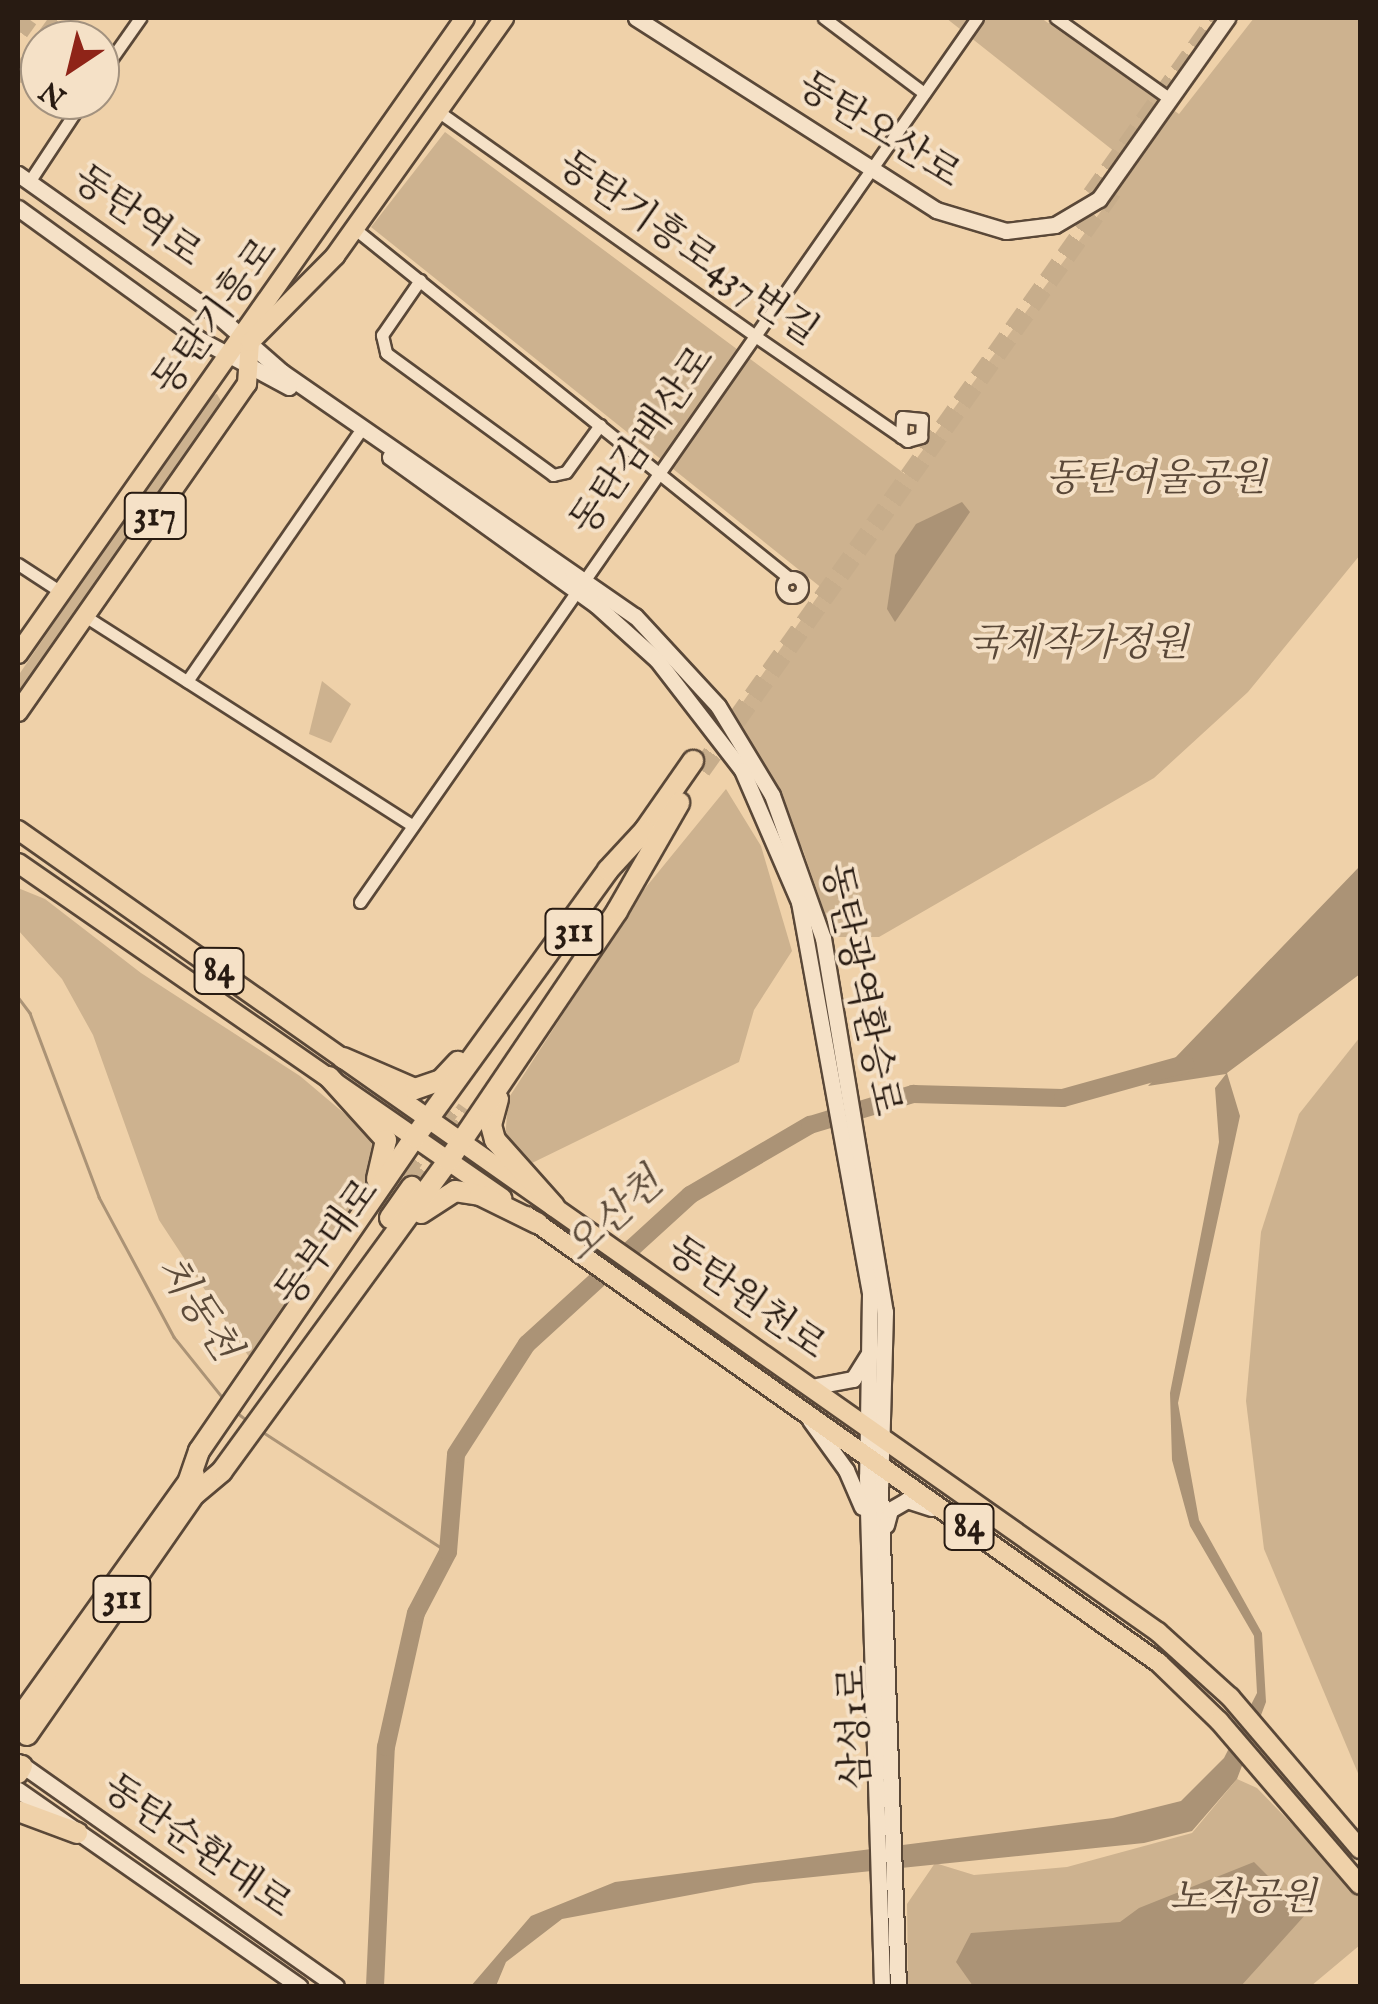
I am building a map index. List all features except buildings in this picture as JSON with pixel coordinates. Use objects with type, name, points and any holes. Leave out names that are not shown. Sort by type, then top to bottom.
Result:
[{"type":"highway","name":"311","points":[[698,766],[679,803],[460,1106],[645,830],[698,766]]},
{"type":"highway","points":[[268,1380],[402,1224],[448,1161],[617,911],[679,803]]},
{"type":"highway","points":[[268,1380],[369,1204],[608,870],[645,830]]},
{"type":"highway","points":[[343,1058],[405,1088],[427,1086],[493,1031]]},
{"type":"highway","points":[[522,1054],[492,1113],[492,1132],[502,1155],[554,1206]]},
{"type":"highway","points":[[329,1077],[386,1140],[369,1204]]},
{"type":"highway","name":"동부대로","points":[[22,1727],[407,1181]]},
{"type":"highway","points":[[402,1224],[456,1191],[480,1194],[537,1223]]},
{"type":"highway","points":[[18,1811],[77,1833]]},
{"type":"main road","name":"동탄기흥로","points":[[18,712],[247,384],[246,339],[465,18]]},
{"type":"main road","name":"동탄기흥로","points":[[18,654],[227,356],[355,228],[504,18]]},
{"type":"main road","points":[[204,389],[221,391],[229,410]]},
{"type":"main road","name":"동탄원천로","points":[[18,830],[1143,1622],[1230,1697],[1360,1849]]},
{"type":"main road","name":"동탄원천로","points":[[18,862],[1130,1640],[1219,1720],[1360,1884]]},
{"type":"street","points":[[120,46],[140,18]]},
{"type":"street","name":"동탄오산로","points":[[640,18],[960,222],[1006,231],[1055,226],[1099,200],[1170,99]]},
{"type":"street","points":[[824,18],[924,93]]},
{"type":"street","name":"동탄감배산로","points":[[360,902],[977,18]]},
{"type":"street","points":[[1056,18],[1170,99],[1228,18]]},
{"type":"street","name":"동탄기흥로437번길","points":[[439,112],[866,413],[900,430]]},
{"type":"street","points":[[23,178],[68,120]]},
{"type":"street","name":"동탄역로","points":[[23,178],[217,315]]},
{"type":"street","name":"동탄역로","points":[[18,208],[200,339]]},
{"type":"street","points":[[355,228],[789,578]]},
{"type":"street","points":[[420,280],[382,335],[386,353],[554,474],[566,472],[600,425]]},
{"type":"street","name":"동탄광역환승로","points":[[217,315],[282,372],[581,585],[657,660],[742,770],[787,865],[828,1010],[886,1338],[875,1432]]},
{"type":"street","name":"동탄광역환승로","points":[[200,339],[247,368],[276,379],[581,585]]},
{"type":"street","points":[[187,681],[358,434]]},
{"type":"street","points":[[18,564],[61,592]]},
{"type":"street","points":[[85,616],[413,826]]},
{"type":"street","name":"동탄광역환승로","points":[[870,1250],[874,1460]]},
{"type":"street","points":[[811,1387],[840,1384],[861,1372],[873,1332]]},
{"type":"street","points":[[801,1409],[856,1487],[876,1544]]},
{"type":"street","name":"삼성1로","points":[[874,1460],[888,1896]]},
{"type":"street","points":[[876,1544],[890,1510],[907,1500],[957,1518]]},
{"type":"street","name":"동탄순환대로","points":[[19,1767],[336,1986]]},
{"type":"street","name":"동탄순환대로","points":[[18,1790],[299,1986]]},
{"type":"street","points":[[882,1986],[888,1896]]},
{"type":"street","points":[[888,1896],[898,1986]]},
{"type":"green space","name":"동탄여울공원","points":[[946,18],[1041,18],[1179,114],[1254,18],[1360,18],[1360,555],[1248,692],[1154,778],[879,937],[833,937],[803,850],[733,716],[823,589],[371,227],[445,132],[905,474],[1134,167]]},
{"type":"green space","points":[[217,394],[221,401],[18,704],[18,676],[209,396]]},
{"type":"green space","points":[[322,681],[351,704],[331,743],[309,734]]},
{"type":"green space","points":[[726,789],[761,846],[792,951],[754,1010],[739,1062],[532,1163],[505,1141],[508,1099],[642,892]]},
{"type":"green space","points":[[18,888],[45,899],[141,973],[300,1076],[364,1130],[372,1145],[376,1165],[359,1203],[251,1360],[159,1220],[93,1035],[62,979],[18,930]]},
{"type":"green space","points":[[1360,1037],[1360,1778],[1264,1549],[1246,1401],[1261,1232],[1299,1114]]},
{"type":"green space","name":"노작공원","points":[[1237,1779],[1257,1788],[1360,1894],[1360,1945],[1311,1986],[908,1986],[907,1904],[935,1863],[974,1875],[1067,1867],[1192,1833]]},
{"type":"shaded area","points":[[962,502],[970,512],[895,622],[887,609],[895,555],[916,524]]},
{"type":"shaded area","points":[[1360,866],[1360,974],[1227,1073],[1240,1116],[1178,1403],[1199,1520],[1262,1633],[1266,1702],[1237,1779],[1192,1831],[1144,1843],[754,1883],[562,1919],[506,1962],[496,1986],[471,1986],[531,1916],[615,1882],[1113,1818],[1181,1801],[1224,1758],[1257,1693],[1254,1636],[1190,1526],[1172,1460],[1170,1393],[1219,1142],[1215,1088],[1226,1074],[1148,1086]]},
{"type":"shaded area","points":[[1254,1862],[1306,1914],[1241,1986],[973,1986],[956,1962],[971,1933],[1120,1922],[1139,1908]]},
{"type":"waterway","name":"치동천","points":[[18,997],[30,1013],[99,1197],[174,1337],[223,1398]]},
{"type":"waterway","name":"오산천","points":[[375,1986],[386,1747],[416,1613],[448,1552],[456,1454],[527,1344],[690,1195],[810,1125],[913,1094],[1063,1098],[1185,1064]]},
{"type":"waterway","name":"치동천","points":[[235,1411],[248,1421]]},
{"type":"waterway","name":"치동천","points":[[263,1432],[448,1552]]},
{"type":"tunnel","points":[[18,31],[27,18]]},
{"type":"tunnel","points":[[1092,195],[1218,18]]},
{"type":"tunnel","points":[[701,770],[1117,184]]},
{"type":"tunnel","points":[[402,1175],[454,1104]]},
{"type":"tunnel","points":[[412,1187],[467,1109]]},
{"type":"park label","name":"국제작가정원","points":[[1078,646]]}]
